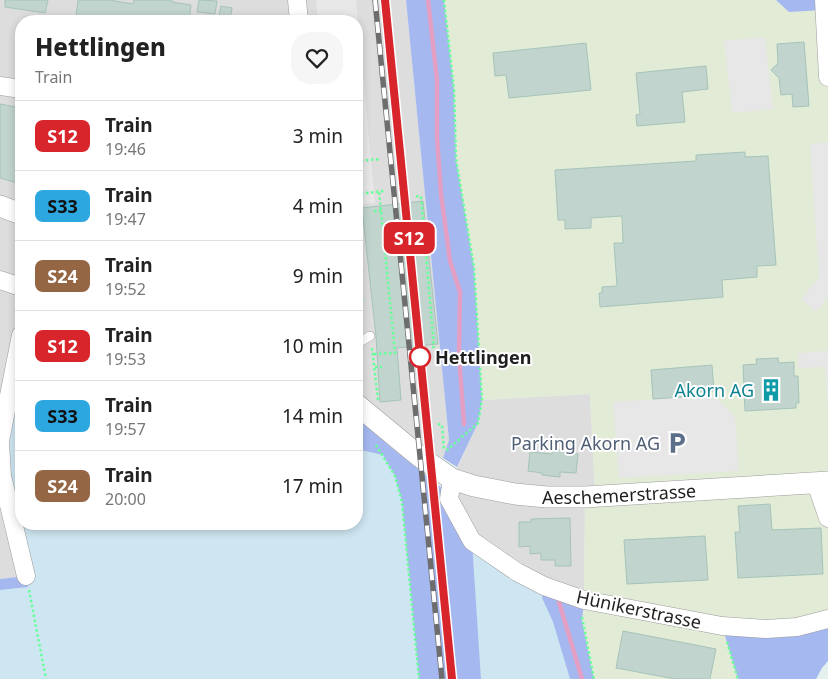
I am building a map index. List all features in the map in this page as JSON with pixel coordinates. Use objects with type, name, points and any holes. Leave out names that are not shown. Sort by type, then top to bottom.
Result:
[{"type":"street","points":[[297,0],[298,15]]},
{"type":"street","points":[[824,0],[828,77]]},
{"type":"street","points":[[0,86],[15,88]]},
{"type":"street","points":[[0,206],[15,212]]},
{"type":"street","points":[[0,280],[15,285]]},
{"type":"street","points":[[15,365],[0,441],[5,514],[26,576]]},
{"type":"street","name":"Aeschemerstrasse","points":[[363,410],[419,456],[452,479],[494,491],[547,497],[585,497],[822,482]]},
{"type":"street","name":"Hünikerstrasse","points":[[452,479],[449,499],[472,541],[517,572],[544,586],[584,600],[722,626],[797,627],[828,620]]},
{"type":"street","points":[[822,482],[828,518]]},
{"type":"lane","points":[[363,340],[370,336]]},
{"type":"path","points":[[438,424],[442,424],[444,453],[451,444],[478,423],[482,400],[474,268],[456,159],[454,90],[444,0]]},
{"type":"path","points":[[363,160],[381,159]]},
{"type":"path","points":[[374,354],[395,353],[379,191]]},
{"type":"path","points":[[363,193],[384,191]]},
{"type":"path","points":[[416,196],[421,197],[434,347],[430,347]]},
{"type":"path","points":[[422,208],[426,207]]},
{"type":"path","points":[[374,211],[381,211]]},
{"type":"path","points":[[433,336],[439,335]]},
{"type":"path","points":[[370,336],[374,354],[380,412],[369,426],[371,437],[395,476],[402,502],[419,679]]},
{"type":"path","points":[[375,367],[382,366]]},
{"type":"path","points":[[26,576],[46,679]]},
{"type":"path","points":[[584,600],[582,621],[594,679]]},
{"type":"path","points":[[722,626],[738,679]]},
{"type":"shaded area","points":[[0,0],[406,0],[449,440],[443,458],[363,416],[363,15],[15,15],[15,363],[6,406],[15,482],[15,530],[21,530],[26,576],[0,579]]},
{"type":"shaded area","points":[[316,0],[356,0],[357,15],[317,15]]},
{"type":"shaded area","points":[[406,0],[444,0],[454,90],[456,159],[474,268],[482,400],[478,423],[457,467],[443,458],[449,440]]},
{"type":"shaded area","points":[[444,0],[776,0],[789,12],[824,10],[828,77],[828,619],[722,627],[738,679],[594,679],[582,621],[585,497],[595,496],[590,394],[482,400],[474,268],[456,159],[454,90]]},
{"type":"shaded area","points":[[776,0],[824,0],[824,10],[789,12]]},
{"type":"shaded area","points":[[765,37],[773,109],[732,113],[724,41]]},
{"type":"shaded area","points":[[363,75],[375,203],[363,204]]},
{"type":"shaded area","points":[[828,142],[828,297],[816,312],[801,299],[819,277],[810,144]]},
{"type":"shaded area","points":[[828,351],[828,409],[825,367],[798,368],[798,353]]},
{"type":"shaded area","points":[[15,380],[15,530],[363,530],[363,451],[383,455],[395,476],[402,502],[419,679],[0,679],[0,590],[28,587],[2,476]]},
{"type":"shaded area","points":[[590,394],[595,496],[585,497],[584,600],[472,541],[449,499],[452,479],[478,423],[482,400]]},
{"type":"shaded area","name":"Parking Akorn AG","points":[[699,396],[715,397],[735,416],[739,471],[619,478],[613,402]]},
{"type":"shaded area","points":[[363,423],[442,488],[472,541],[481,679],[419,679],[402,502],[395,476],[383,455],[363,451]]},
{"type":"shaded area","points":[[472,541],[544,586],[542,599],[553,622],[570,679],[481,679]]},
{"type":"shaded area","points":[[26,576],[28,587],[0,590],[0,579]]},
{"type":"shaded area","points":[[544,586],[584,600],[582,621],[594,679],[570,679],[553,622],[542,598]]},
{"type":"shaded area","points":[[828,619],[828,661],[816,679],[738,679],[722,626]]},
{"type":"building","points":[[5,0],[48,0],[45,13],[5,7]]},
{"type":"building","points":[[78,0],[109,0],[133,4],[134,0],[172,0],[172,2],[191,5],[190,15],[76,15]]},
{"type":"building","points":[[199,0],[217,1],[215,14],[197,12]]},
{"type":"building","points":[[221,6],[232,8],[231,15],[219,15]]},
{"type":"building","points":[[804,42],[809,106],[793,107],[792,94],[781,95],[779,78],[771,70],[778,63],[777,44]]},
{"type":"building","points":[[586,43],[591,90],[509,98],[506,75],[495,76],[493,53]]},
{"type":"building","points":[[706,66],[708,89],[682,92],[685,122],[637,126],[636,115],[640,114],[636,73]]},
{"type":"building","points":[[0,104],[15,107],[15,182],[0,178]]},
{"type":"building","points":[[745,152],[745,157],[768,156],[776,265],[757,266],[757,277],[722,280],[723,297],[600,307],[599,293],[602,293],[602,287],[617,286],[614,243],[623,243],[622,216],[591,218],[591,228],[565,229],[565,220],[558,220],[555,170],[696,161],[696,155]]},
{"type":"building","points":[[423,201],[438,344],[397,348],[401,400],[380,402],[376,336],[363,208]]},
{"type":"building","name":"Akorn AG","points":[[778,358],[779,363],[794,362],[794,376],[798,376],[799,403],[796,403],[796,408],[745,411],[743,365],[757,364],[756,359]]},
{"type":"building","points":[[712,365],[714,391],[699,392],[699,396],[653,399],[651,370]]},
{"type":"building","points":[[553,449],[567,450],[567,453],[578,454],[576,473],[560,472],[560,477],[528,471],[530,452],[552,454]]},
{"type":"building","points":[[770,504],[772,530],[821,528],[823,574],[738,578],[735,532],[740,532],[738,506]]},
{"type":"building","points":[[570,518],[571,566],[555,566],[555,560],[541,560],[541,553],[530,554],[530,546],[519,547],[519,522],[531,522],[531,519]]},
{"type":"building","points":[[705,536],[708,580],[627,584],[624,540]]},
{"type":"building","points":[[623,631],[716,649],[710,679],[675,679],[616,668]]},
{"type":"waterway","points":[[428,0],[437,80],[437,137],[441,194],[450,261],[460,292],[459,355],[464,424]]},
{"type":"waterway","points":[[559,602],[582,679]]},
{"type":"railway","points":[[375,0],[442,679]]},
{"type":"railway","points":[[386,0],[452,679]]},
{"type":"train","name":"S12","points":[[385,0],[452,679]]},
{"type":"place","name":"Hettlingen","points":[[420,357]]},
{"type":"place","name":"Akorn AG","points":[[771,390]]},
{"type":"place","name":"Parking Akorn AG","points":[[677,443]]}]
